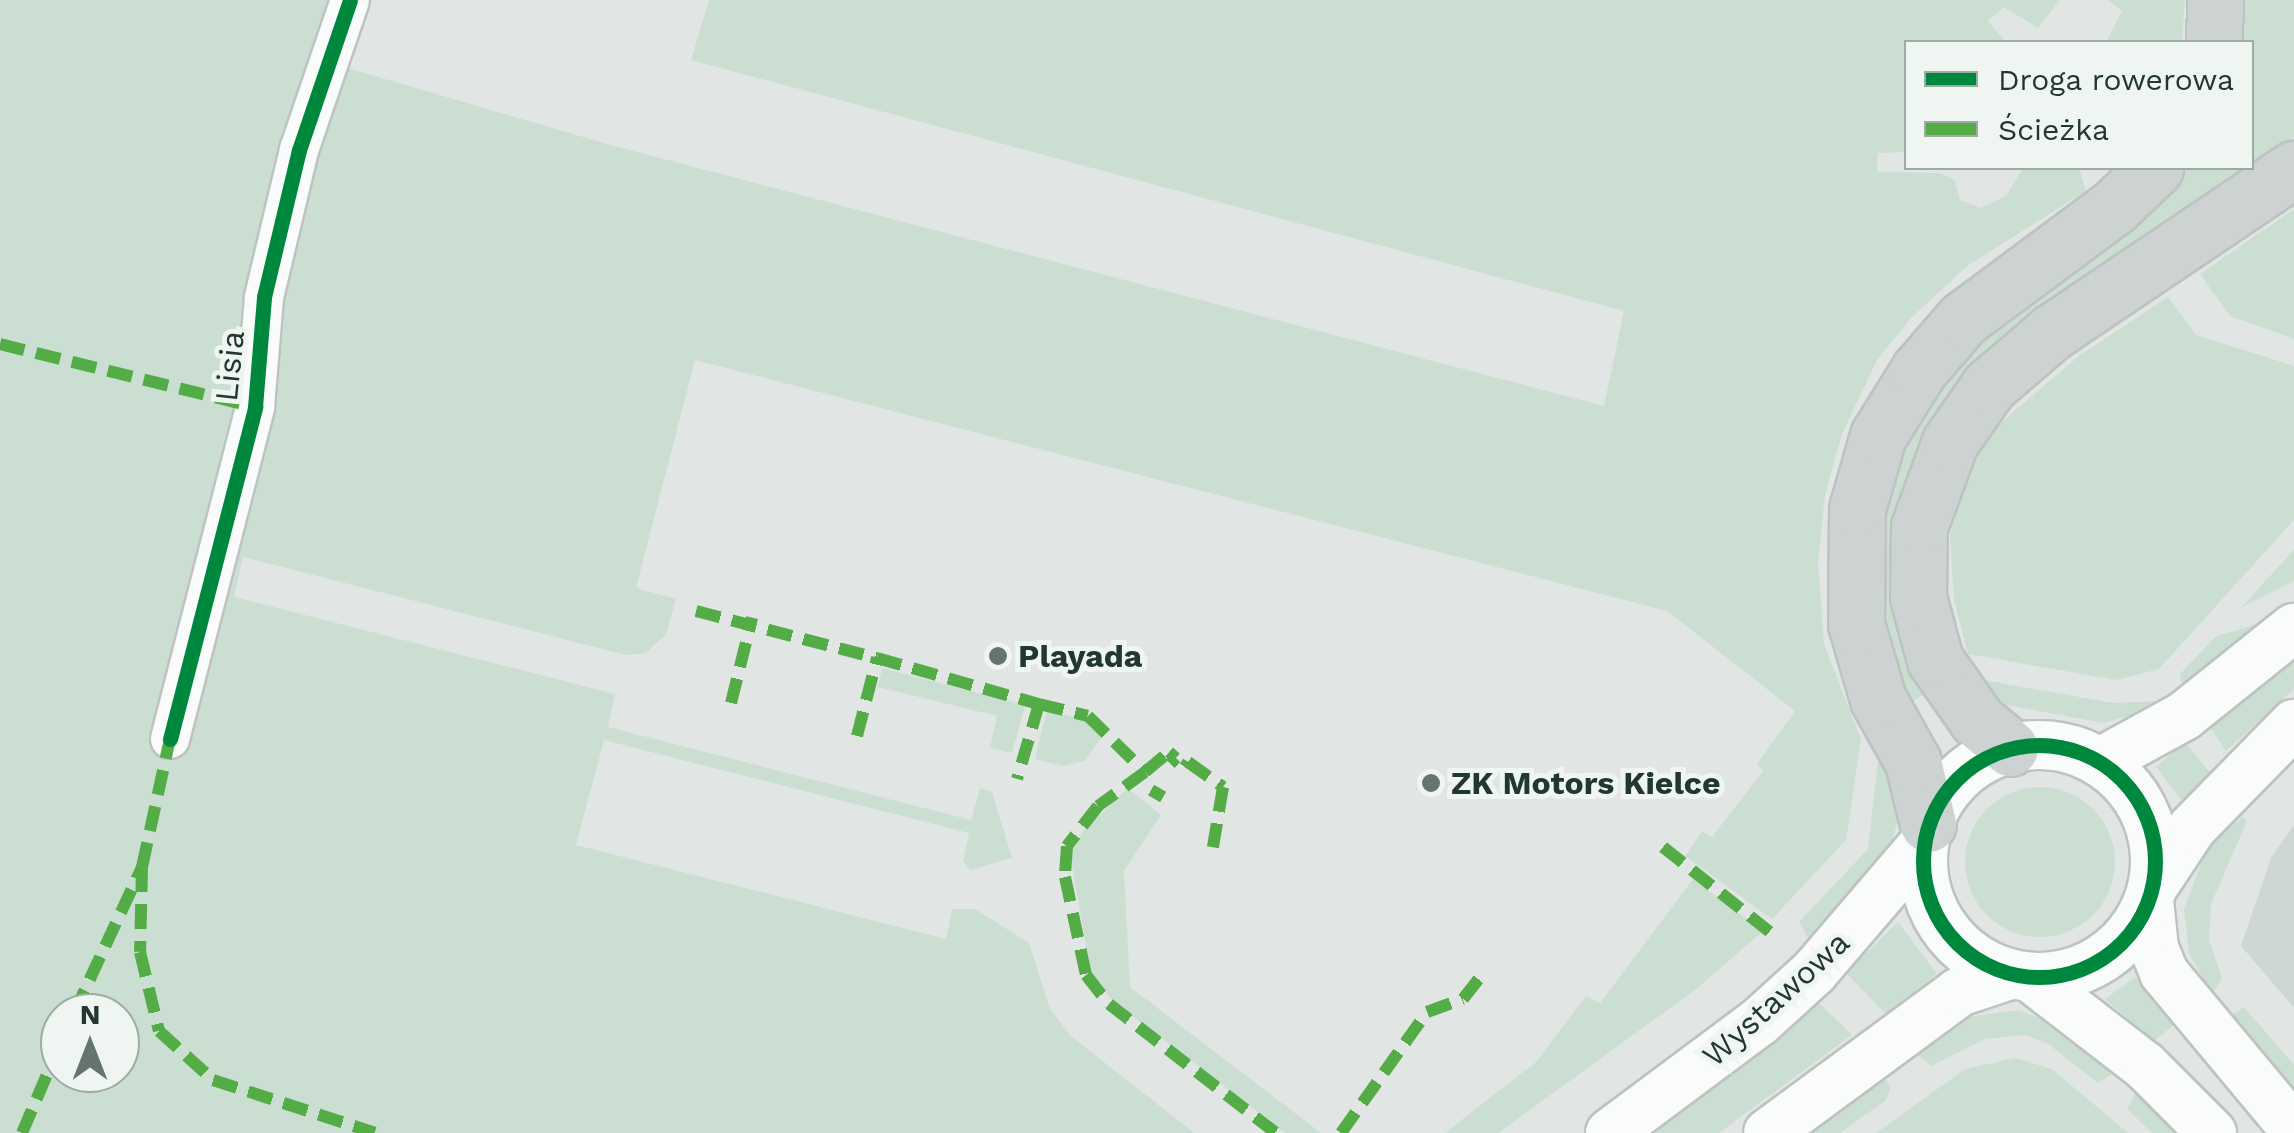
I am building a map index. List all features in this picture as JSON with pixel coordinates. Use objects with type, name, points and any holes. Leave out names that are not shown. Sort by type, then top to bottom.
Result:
[{"type":"main road","points":[[2214,0],[2214,40]]},
{"type":"main road","points":[[2010,748],[1977,720],[1935,660],[1915,562],[1933,478],[1966,412],[2052,332],[2294,169]]},
{"type":"main road","points":[[1926,835],[1913,762],[1878,699],[1856,624],[1858,509],[1878,436],[1919,370],[1963,319],[2114,207],[2153,170]]},
{"type":"street","name":"Lisia","points":[[170,739],[255,408],[264,297],[300,150],[350,0]]},
{"type":"street","points":[[2100,762],[2184,716],[2294,628]]},
{"type":"street","points":[[1768,1133],[1959,992],[2020,976],[2080,970],[2103,959],[2138,923],[2151,894],[2192,828],[2294,724]]},
{"type":"street","points":[[2212,1133],[2145,1066],[2020,976],[1966,953],[1942,926],[1926,893],[1926,835],[1969,768],[2010,748],[2048,745],[2100,762],[2142,807],[2154,846],[2154,948],[2164,973],[2294,1129]]},
{"type":"street","name":"Wystawowa","points":[[1610,1133],[1759,1022],[1814,972],[1926,835]]},
{"type":"shaded area","points":[[2294,825],[2294,1008],[2241,946],[2271,858]]},
{"type":"green space","points":[[0,0],[339,0],[344,67],[607,144],[1604,406],[1624,311],[691,60],[709,0],[2060,0],[2038,28],[2004,7],[1988,21],[2004,40],[1904,40],[1904,152],[1878,153],[1877,172],[1940,173],[1955,180],[1960,200],[1981,208],[2006,196],[2022,170],[2080,170],[2086,191],[1967,266],[1911,318],[1877,360],[1842,434],[1825,495],[1818,564],[1824,644],[1861,739],[1846,840],[1772,919],[1685,856],[1702,831],[1712,837],[1763,771],[1757,764],[1795,711],[1667,611],[695,360],[636,588],[676,599],[666,634],[646,653],[626,655],[243,557],[234,597],[615,694],[608,727],[971,820],[980,788],[992,792],[1012,858],[970,870],[963,861],[969,833],[604,740],[576,845],[946,939],[952,909],[975,909],[1029,943],[1050,1009],[1071,1036],[1194,1133],[0,1133]]},
{"type":"green space","points":[[2108,0],[2185,0],[2182,40],[2107,40],[2122,11]]},
{"type":"green space","points":[[2240,0],[2294,0],[2294,137],[2254,165],[2254,40],[2237,40]]},
{"type":"green space","points":[[2184,170],[2246,170],[1993,350],[1910,665],[1924,694],[1909,704],[1884,631],[1877,546],[1892,463],[1962,353]]},
{"type":"green space","points":[[2294,209],[2294,339],[2230,316],[2200,274]]},
{"type":"green space","points":[[2168,297],[2196,335],[2294,366],[2294,520],[2159,669],[2116,680],[1968,654],[1954,600],[1950,535],[1971,463],[1997,426],[2079,356]]},
{"type":"green space","points":[[2294,550],[2294,581],[2242,607],[2268,578]]},
{"type":"green space","points":[[2271,620],[2182,684],[2180,674],[2216,636]]},
{"type":"green space","points":[[2294,661],[2294,689],[2226,751],[2208,724]]},
{"type":"green space","points":[[882,668],[1025,705],[1012,753],[990,748],[997,716],[878,687]]},
{"type":"green space","points":[[1984,680],[2113,703],[2158,701],[2146,711],[2103,723],[2007,705],[1980,683]]},
{"type":"green space","points":[[1047,710],[1083,719],[1103,736],[1084,761],[1064,766],[1035,759]]},
{"type":"green space","points":[[2185,742],[2211,774],[2181,800],[2156,767]]},
{"type":"green space","points":[[1884,758],[1899,815],[1892,843],[1810,941],[1799,922],[1868,849],[1878,762]]},
{"type":"green space","points":[[2040,787],[2069,793],[2093,809],[2109,833],[2115,862],[2109,891],[2093,915],[2069,931],[2040,937],[2011,931],[1987,915],[1971,891],[1965,862],[1971,833],[1987,809],[2011,793]]},
{"type":"green space","points":[[1128,788],[1161,815],[1124,871],[1130,987],[1321,1133],[1285,1133],[1113,1001],[1091,974],[1070,854],[1083,831]]},
{"type":"green space","points":[[2242,817],[2247,821],[2211,904],[2209,940],[2222,978],[2212,994],[2189,954],[2184,909],[2206,850]]},
{"type":"green space","points":[[1693,879],[1763,931],[1695,990],[1498,1133],[1445,1133],[1536,1062],[1586,996],[1600,1003]]},
{"type":"green space","points":[[1898,922],[1937,974],[1886,1014],[1846,973]]},
{"type":"green space","points":[[2135,977],[2175,1024],[2154,1041],[2105,999]]},
{"type":"green space","points":[[1819,1003],[1852,1035],[1719,1133],[1655,1133]]},
{"type":"green space","points":[[2244,1007],[2294,1065],[2294,1092],[2232,1015]]},
{"type":"green space","points":[[2019,1010],[2052,1023],[2115,1072],[2098,1083],[2047,1043],[2025,1035],[1985,1039],[1931,1066],[1915,1052],[1967,1017]]},
{"type":"green space","points":[[2015,1058],[2052,1069],[2128,1133],[1876,1133],[1965,1069]]},
{"type":"green space","points":[[1883,1078],[1891,1087],[1886,1100],[1840,1133],[1809,1133]]},
{"type":"green space","points":[[2136,1092],[2185,1133],[2152,1133],[2127,1109]]},
{"type":"marked path","points":[[0,344],[255,407]]},
{"type":"marked path","points":[[696,611],[877,658]]},
{"type":"marked path","points":[[731,703],[752,618]]},
{"type":"marked path","points":[[857,736],[877,658],[1039,704],[1017,779]]},
{"type":"marked path","points":[[1040,699],[1039,704],[1088,716],[1145,772],[1098,806],[1067,846],[1065,877],[1086,975],[1109,1004],[1276,1133]]},
{"type":"marked path","points":[[83,993],[142,867],[170,739]]},
{"type":"marked path","points":[[1145,772],[1169,752],[1176,758],[1170,764]]},
{"type":"marked path","points":[[1185,767],[1188,762],[1223,787],[1213,847]]},
{"type":"marked path","points":[[1151,790],[1163,797]]},
{"type":"marked path","points":[[1663,847],[1776,937]]},
{"type":"marked path","points":[[142,867],[140,952],[159,1031],[213,1080],[375,1133]]},
{"type":"marked path","points":[[1341,1133],[1427,1012],[1463,999],[1484,972]]},
{"type":"marked path","points":[[22,1133],[40,1091]]},
{"type":"cycle path","points":[[170,739],[255,407],[264,297],[299,150],[350,0]]},
{"type":"cycle path","points":[[2039,745],[2084,753],[2121,779],[2147,816],[2155,861],[2147,906],[2121,943],[2084,969],[2039,977],[1994,969],[1957,943],[1931,906],[1923,861],[1931,816],[1957,779],[1994,753],[2039,745]]},
{"type":"place","name":"Playada","points":[[998,656]]},
{"type":"place","name":"ZK Motors Kielce","points":[[1431,783]]}]
